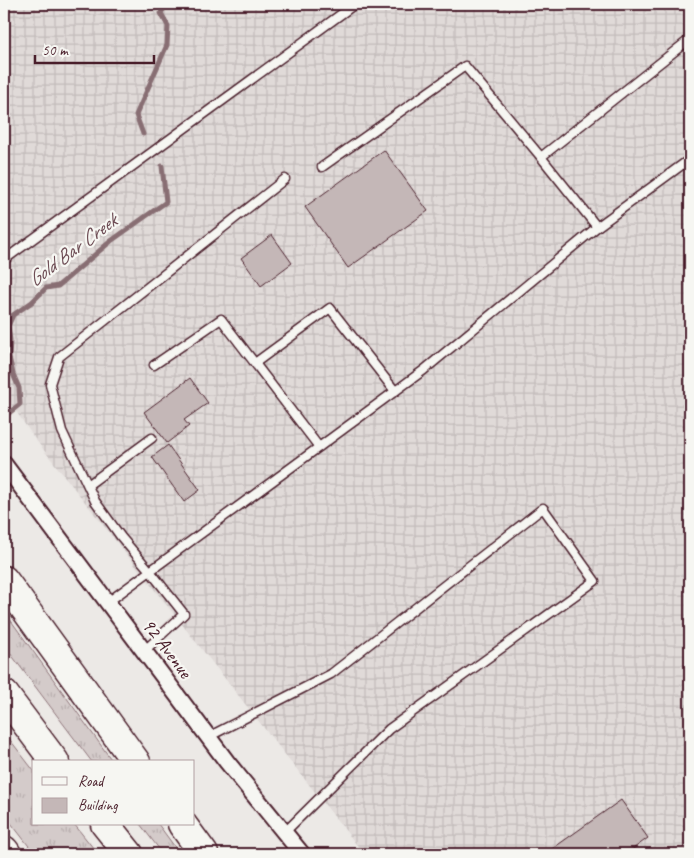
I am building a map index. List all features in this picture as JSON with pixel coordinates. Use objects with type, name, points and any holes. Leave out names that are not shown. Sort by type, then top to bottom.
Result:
[{"type":"highway","points":[[4,580],[135,760]]},
{"type":"highway","points":[[4,694],[54,760]]},
{"type":"highway","points":[[107,826],[129,854]]},
{"type":"highway","points":[[183,826],[204,854]]},
{"type":"highway","points":[[4,850],[7,854]]},
{"type":"street","name":"92 Avenue","points":[[4,464],[208,737],[302,854]]},
{"type":"lane","points":[[4,260],[355,4]]},
{"type":"lane","points":[[541,157],[690,38]]},
{"type":"lane","points":[[322,167],[465,66],[597,227]]},
{"type":"lane","points":[[108,602],[395,390],[597,227],[690,159]]},
{"type":"lane","points":[[144,651],[184,614],[121,537],[95,501],[62,431],[50,384],[59,357],[284,179]]},
{"type":"lane","points":[[255,363],[330,308],[395,390]]},
{"type":"lane","points":[[154,365],[221,319],[318,447]]},
{"type":"lane","points":[[88,485],[152,438]]},
{"type":"lane","points":[[208,737],[331,674],[543,508],[595,581],[389,729],[284,833]]},
{"type":"shaded area","points":[[4,4],[690,4],[690,854],[364,854],[35,439],[4,394]]},
{"type":"green space","points":[[4,611],[112,760],[90,760],[4,645]]},
{"type":"green space","points":[[4,732],[32,768],[32,826],[76,826],[98,854],[35,854],[4,814]]},
{"type":"green space","points":[[142,826],[159,826],[180,854],[163,854]]},
{"type":"building","points":[[384,150],[428,211],[348,268],[305,207]]},
{"type":"building","points":[[272,235],[292,263],[261,286],[241,258]]},
{"type":"building","points":[[190,378],[208,403],[184,420],[189,426],[167,443],[144,412]]},
{"type":"building","points":[[168,445],[200,490],[184,502],[152,457]]},
{"type":"building","points":[[621,800],[648,838],[626,854],[545,854]]},
{"type":"waterway","name":"Gold Bar Creek","points":[[143,134],[136,115],[167,45],[168,26],[161,13],[166,4]]},
{"type":"waterway","name":"Gold Bar Creek","points":[[4,417],[20,404],[19,388],[9,357],[10,340],[8,326],[13,315],[32,302],[46,288],[58,286],[111,241],[166,202],[162,166]]}]
